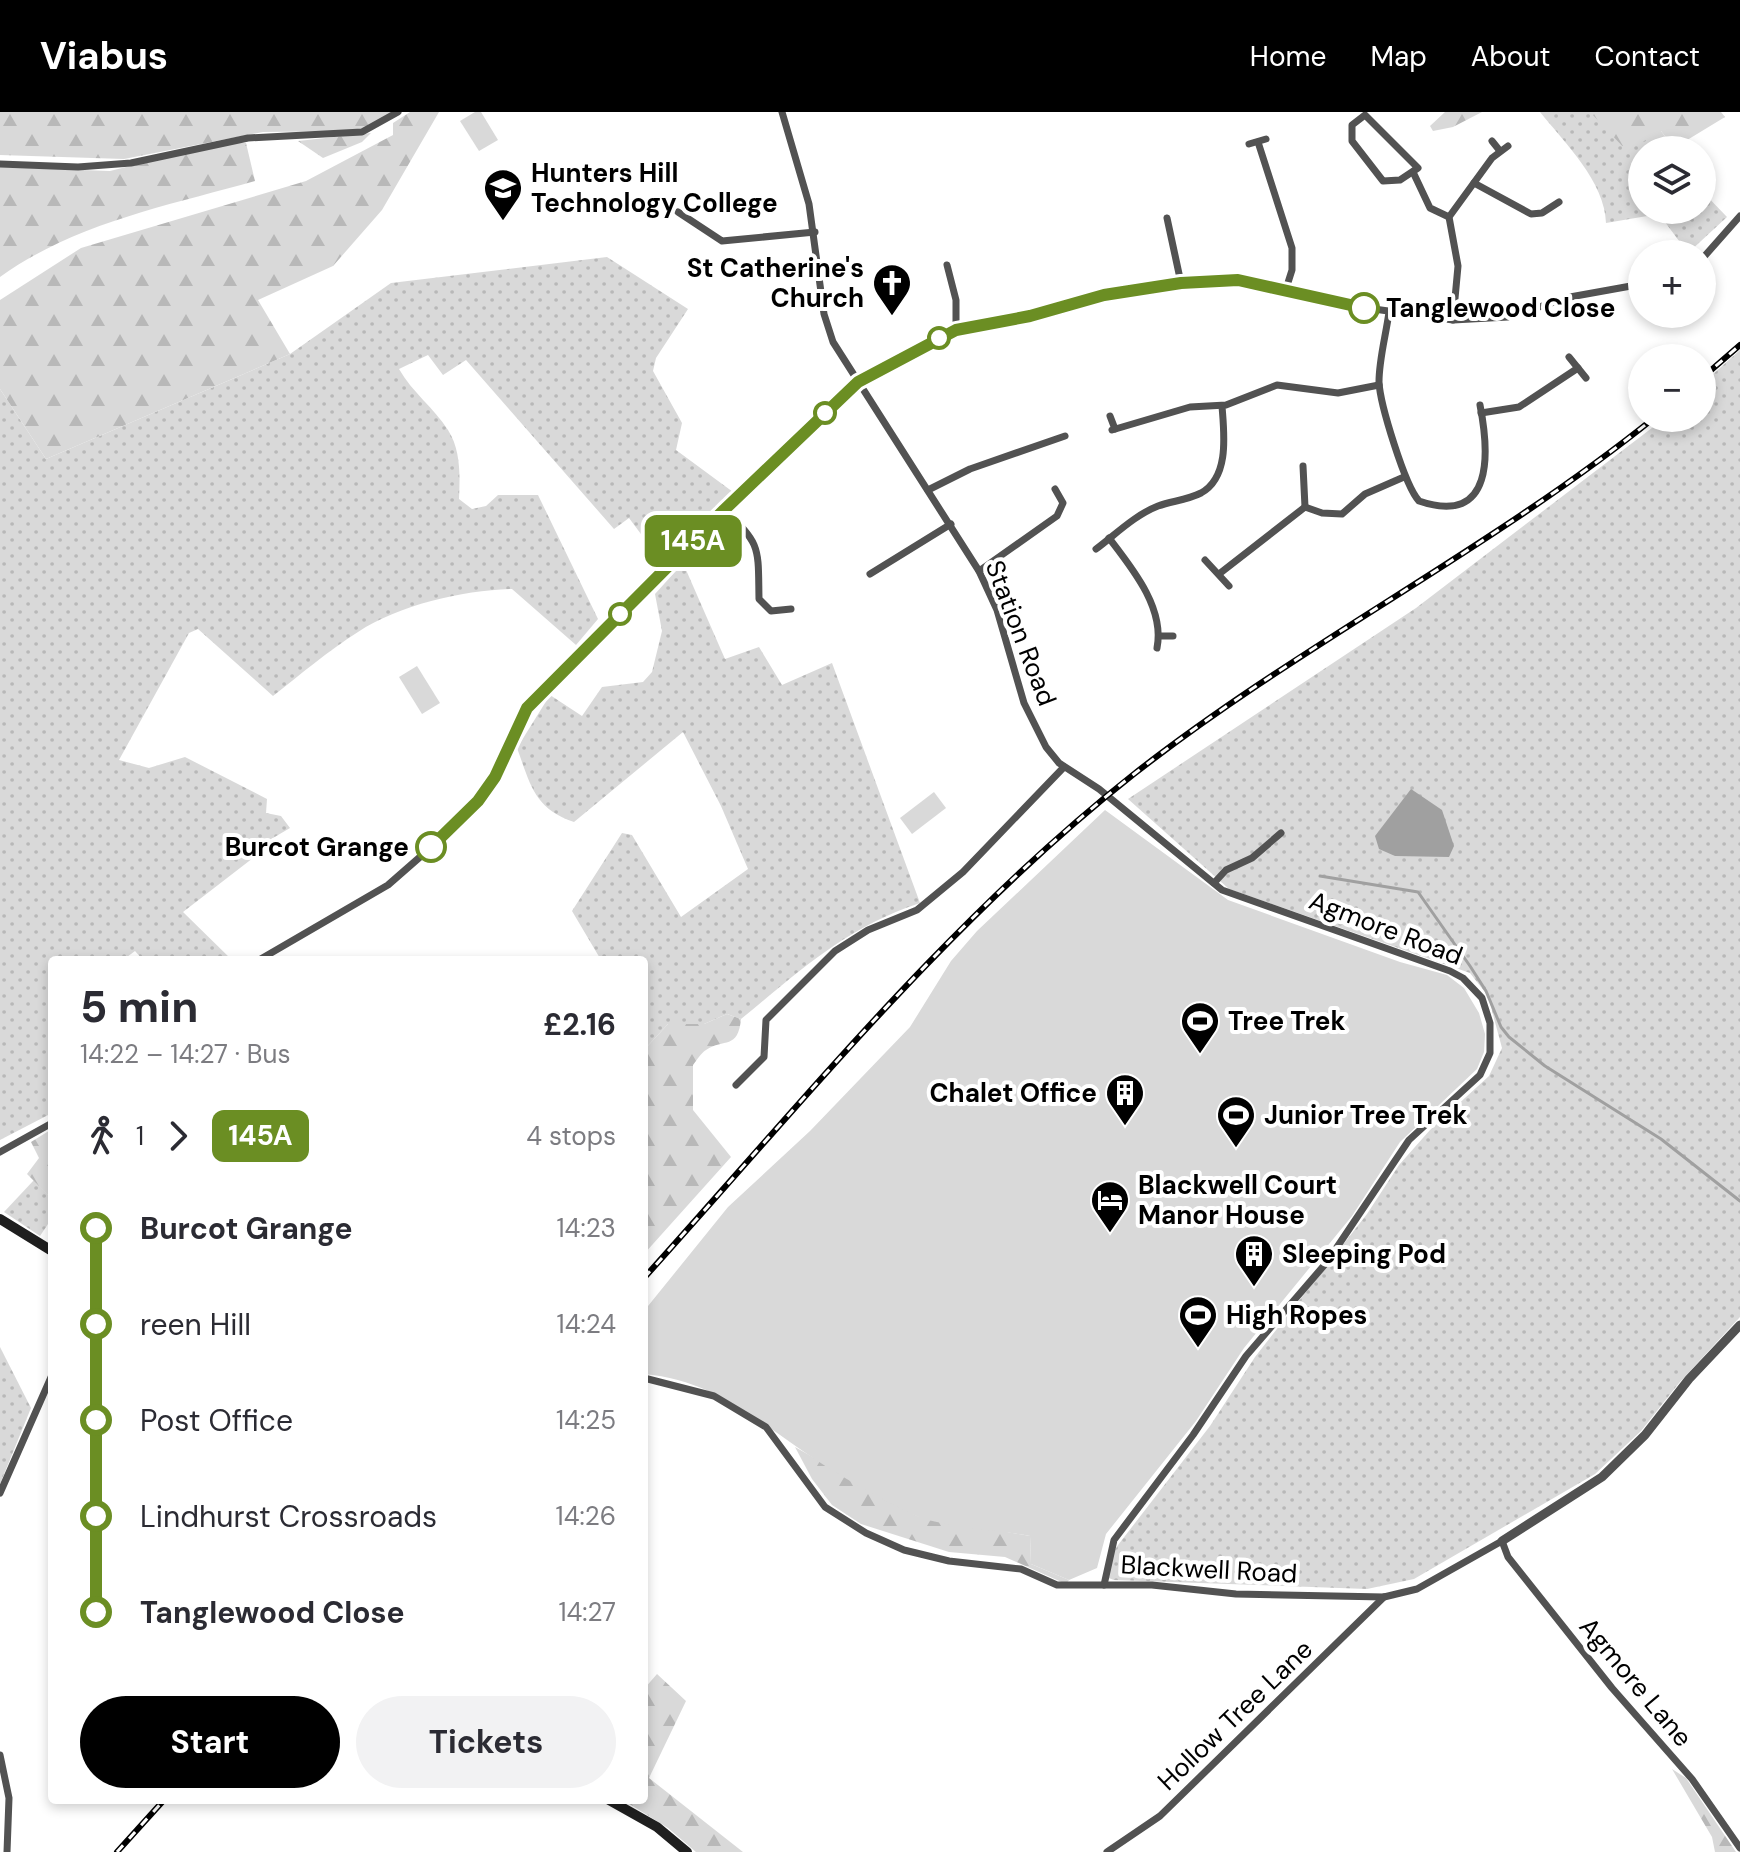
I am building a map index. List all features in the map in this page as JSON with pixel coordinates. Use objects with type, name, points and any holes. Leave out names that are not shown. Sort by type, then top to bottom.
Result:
[{"type":"main road","points":[[0,1219],[48,1249]]},
{"type":"main road","points":[[616,1804],[657,1827],[687,1852]]},
{"type":"street","points":[[0,164],[78,167],[131,163],[248,138],[362,132],[398,112]]},
{"type":"street","name":"Station Road","points":[[782,112],[815,232],[827,327],[858,382],[979,571],[997,610],[1024,703],[1046,747],[1064,767],[1093,785],[1110,801]]},
{"type":"street","points":[[1365,115],[1418,168],[1413,172],[1400,180],[1383,181],[1352,141],[1352,125],[1365,115]]},
{"type":"street","points":[[1249,144],[1262,140],[1292,248],[1292,270],[1285,292]]},
{"type":"street","points":[[1492,141],[1500,151]]},
{"type":"street","points":[[1453,320],[1458,266],[1449,217],[1500,151],[1508,146]]},
{"type":"street","points":[[1413,172],[1430,208],[1449,217]]},
{"type":"street","points":[[1474,183],[1531,214],[1542,213],[1559,202]]},
{"type":"street","points":[[678,212],[722,241],[815,232]]},
{"type":"street","points":[[1716,243],[1740,216]]},
{"type":"street","points":[[1167,218],[1181,283]]},
{"type":"street","points":[[947,265],[956,300],[956,330]]},
{"type":"street","points":[[266,956],[388,885],[428,850],[478,801],[495,777],[527,708],[724,510],[858,382],[956,330],[1030,316],[1104,295],[1228,279],[1389,312],[1453,320],[1508,317],[1570,297],[1628,287]]},
{"type":"street","points":[[1389,312],[1379,385],[1404,477],[1419,501],[1447,505],[1465,499],[1481,486],[1485,475],[1480,409],[1519,407],[1578,368]]},
{"type":"street","points":[[1569,357],[1586,378]]},
{"type":"street","points":[[1110,416],[1113,430],[1190,407],[1222,406],[1277,385],[1338,393],[1379,385]]},
{"type":"street","points":[[1096,549],[1135,518],[1159,506],[1204,492],[1213,482],[1223,457],[1222,406]]},
{"type":"street","points":[[928,490],[970,469],[1065,436]]},
{"type":"street","points":[[1303,466],[1305,507]]},
{"type":"street","points":[[1304,476],[1316,475]]},
{"type":"street","points":[[1305,507],[1322,513],[1342,514],[1365,494],[1404,477]]},
{"type":"street","points":[[979,571],[1057,516],[1063,503],[1055,489]]},
{"type":"street","points":[[1219,574],[1305,507]]},
{"type":"street","points":[[724,510],[750,533],[758,552],[759,599],[771,611],[791,609]]},
{"type":"street","points":[[870,574],[951,524]]},
{"type":"street","points":[[1109,538],[1140,578],[1159,636],[1157,648]]},
{"type":"street","points":[[1205,560],[1229,586]]},
{"type":"street","points":[[1159,636],[1173,636]]},
{"type":"street","points":[[736,1085],[764,1057],[766,1020],[835,951],[868,930],[917,910],[995,840],[1064,767]]},
{"type":"street","name":"Agmore Road","points":[[1104,1585],[1107,1558],[1125,1523],[1193,1435],[1246,1356],[1327,1262],[1409,1140],[1469,1087],[1480,1075],[1490,1053],[1490,1023],[1482,998],[1463,978],[1222,890],[1110,801]]},
{"type":"street","points":[[1214,883],[1226,870],[1252,858],[1281,833]]},
{"type":"street","points":[[0,1152],[48,1125]]},
{"type":"street","name":"Blackwell Road","points":[[648,1379],[714,1396],[766,1427],[781,1442],[825,1507],[842,1520],[904,1550],[949,1561],[1021,1569],[1057,1585],[1152,1585],[1236,1594],[1384,1597],[1417,1589],[1502,1541],[1602,1477],[1645,1435],[1689,1379],[1740,1325]]},
{"type":"street","points":[[0,1493],[48,1384]]},
{"type":"street","name":"Agmore Lane","points":[[1502,1541],[1508,1557],[1619,1697],[1692,1779],[1740,1848]]},
{"type":"street","name":"Hollow Tree Lane","points":[[1107,1852],[1160,1816],[1384,1597]]},
{"type":"street","points":[[0,1755],[9,1798],[7,1852]]},
{"type":"green space","points":[[0,112],[392,112],[360,131],[263,132],[124,159],[0,155]]},
{"type":"green space","points":[[410,112],[439,112],[382,210],[333,266],[258,300],[290,354],[46,459],[0,389],[0,300],[81,248],[306,181],[393,135],[393,123]]},
{"type":"green space","points":[[481,112],[498,140],[479,151],[460,121]]},
{"type":"green space","points":[[1445,112],[1482,112],[1453,127],[1433,131],[1430,126]]},
{"type":"green space","points":[[1540,112],[1592,112],[1661,131],[1665,136],[1628,136],[1628,219],[1606,223],[1599,193],[1572,150]]},
{"type":"green space","points":[[1590,112],[1721,112],[1725,117],[1694,136],[1665,136],[1661,131],[1652,136],[1628,136],[1627,151]]},
{"type":"green space","points":[[371,133],[362,142],[323,158],[298,141]]},
{"type":"green space","points":[[222,143],[246,143],[255,181],[90,229],[29,258],[0,277],[0,167],[110,171]]},
{"type":"green space","points":[[1716,206],[1727,217],[1702,240],[1678,240],[1666,224],[1716,224]]},
{"type":"green space","points":[[607,257],[688,309],[656,358],[653,371],[682,423],[676,450],[733,492],[661,561],[629,518],[614,529],[466,360],[443,375],[428,355],[399,369],[452,438],[459,463],[459,499],[472,509],[486,506],[498,495],[538,495],[598,619],[576,645],[512,589],[473,592],[432,601],[374,622],[273,696],[198,629],[189,633],[119,760],[149,768],[185,757],[267,799],[266,813],[281,816],[290,828],[261,845],[253,858],[183,912],[228,956],[139,956],[135,951],[128,956],[48,956],[48,1115],[0,1140],[0,389],[46,459],[290,354],[391,283]]},
{"type":"green space","points":[[1740,350],[1740,1317],[1679,1383],[1641,1431],[1595,1474],[1414,1579],[1367,1589],[1114,1580],[1106,1577],[1109,1559],[1118,1545],[1210,1426],[1255,1357],[1367,1214],[1399,1165],[1430,1130],[1489,1076],[1502,1048],[1488,996],[1470,973],[1229,889],[1128,799],[1416,608],[1647,432],[1716,432],[1716,371]]},
{"type":"green space","points":[[683,563],[725,659],[759,647],[782,685],[832,663],[920,903],[893,913],[846,938],[804,967],[741,1019],[727,1014],[704,1024],[668,1024],[648,1046],[648,956],[599,956],[572,911],[622,833],[632,835],[681,917],[748,869],[721,806],[683,732],[574,822],[550,810],[542,802],[531,784],[517,748],[550,695],[582,716],[602,687],[643,682],[652,672],[662,631],[655,594]]},
{"type":"green space","points":[[417,666],[440,703],[422,714],[399,677]]},
{"type":"green space","points":[[934,792],[946,808],[912,834],[900,818]]},
{"type":"green space","points":[[1105,810],[1228,900],[1400,962],[1447,975],[1464,988],[1479,1013],[1485,1034],[1484,1052],[1477,1069],[1400,1142],[1352,1216],[1244,1348],[1196,1421],[1106,1534],[1097,1568],[1069,1580],[1031,1564],[1030,1536],[954,1525],[914,1515],[839,1474],[707,1390],[648,1375],[648,1306],[728,1207],[810,1131],[910,1027],[951,961],[977,931]]},
{"type":"green space","points":[[727,1014],[741,1019],[733,1039],[706,1050],[693,1065],[693,1110],[731,1157],[648,1250],[648,1046],[668,1024],[704,1024]]},
{"type":"green space","points":[[48,1131],[48,1195],[27,1174],[39,1158],[31,1142]]},
{"type":"green space","points":[[34,1180],[48,1195],[48,1224],[40,1236],[4,1212]]},
{"type":"green space","points":[[0,1347],[31,1408],[0,1484]]},
{"type":"green space","points":[[795,1447],[917,1516],[1030,1536],[1031,1564],[1069,1580],[1066,1584],[1005,1557],[949,1552],[861,1524],[832,1505],[812,1479]]},
{"type":"green space","points":[[657,1674],[686,1701],[649,1778],[743,1852],[696,1852],[668,1828],[629,1804],[648,1804],[648,1684]]},
{"type":"green space","points":[[1672,1769],[1686,1778],[1736,1852],[1715,1852],[1712,1837]]},
{"type":"shaded area","points":[[1411,789],[1442,810],[1454,846],[1449,857],[1395,856],[1379,849],[1375,836]]},
{"type":"waterway","points":[[1320,876],[1418,892],[1486,991],[1501,1027],[1509,1037],[1545,1066],[1661,1139],[1740,1201]]},
{"type":"railway","points":[[1716,366],[1740,345]]},
{"type":"railway","points":[[648,1274],[939,951],[1067,830],[1197,727],[1527,511],[1636,432]]},
{"type":"railway","points":[[117,1852],[160,1804]]},
{"type":"bus line","name":"145A","points":[[431,847],[478,801],[495,777],[527,708],[724,510],[858,382],[956,330],[1030,316],[1104,295],[1181,283],[1238,280],[1364,308]]},
{"type":"place","name":"Hunters Hill Technology College","points":[[503,222]]},
{"type":"place","name":"Tanglewood Close","points":[[1364,308]]},
{"type":"place","name":"St Catherine's Church","points":[[892,317]]},
{"type":"place","name":"Burcot Grange","points":[[431,847]]},
{"type":"place","name":"Tree Trek","points":[[1200,1055]]},
{"type":"place","name":"Chalet Office","points":[[1125,1127]]},
{"type":"place","name":"Junior Tree Trek","points":[[1236,1149]]},
{"type":"place","name":"Blackwell Court Manor House","points":[[1110,1234]]},
{"type":"place","name":"Sleeping Pod","points":[[1254,1288]]},
{"type":"place","name":"High Ropes","points":[[1198,1349]]}]
